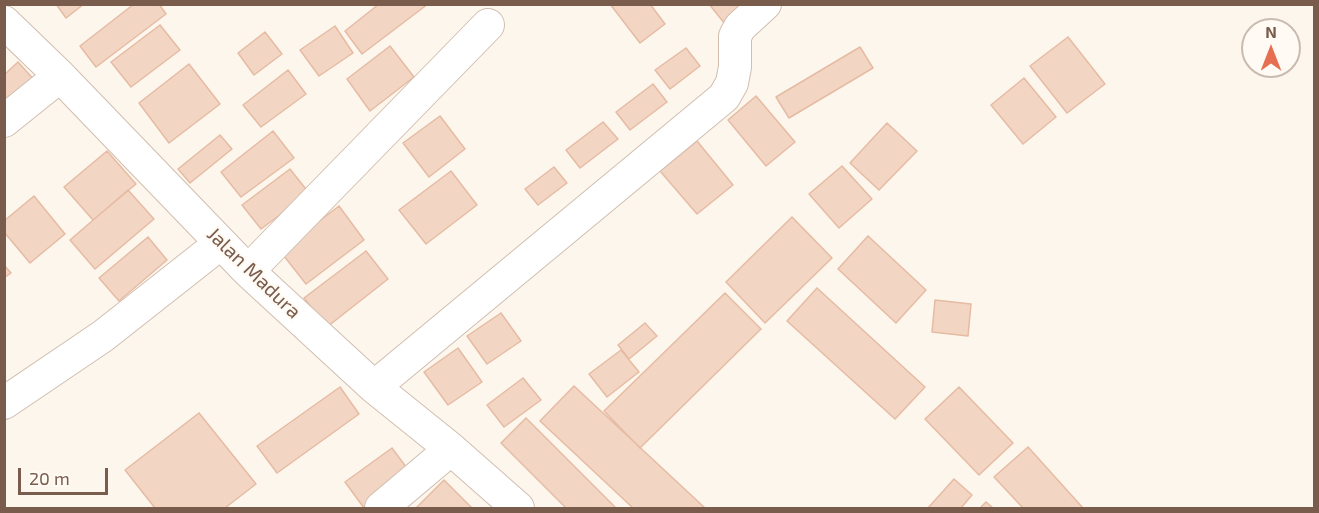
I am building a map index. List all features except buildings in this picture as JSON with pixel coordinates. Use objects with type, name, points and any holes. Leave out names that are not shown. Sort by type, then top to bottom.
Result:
[{"type":"street","points":[[374,387],[724,97],[732,83],[735,67],[735,36],[740,27],[765,4]]},
{"type":"street","name":"Jalan Madura","points":[[4,22],[60,76],[248,271],[374,387],[451,449],[518,508]]},
{"type":"street","points":[[248,271],[488,25]]},
{"type":"street","points":[[4,121],[60,76]]},
{"type":"street","points":[[4,404],[103,336],[221,243]]},
{"type":"street","points":[[381,508],[451,449]]}]
